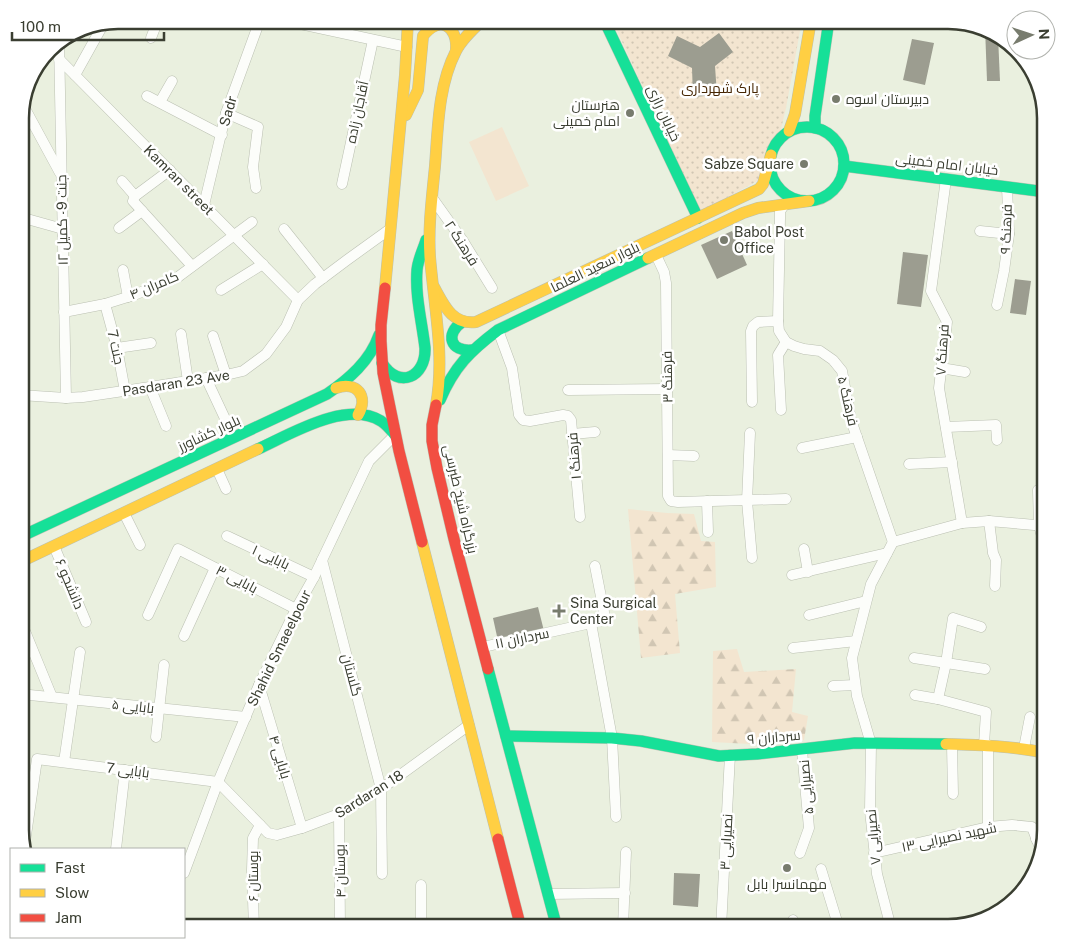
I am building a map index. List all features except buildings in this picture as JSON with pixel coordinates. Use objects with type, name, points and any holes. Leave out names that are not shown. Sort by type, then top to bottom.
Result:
[{"type":"main road","points":[[408,29],[381,325],[382,363],[395,435],[519,919]]},
{"type":"main road","points":[[400,127],[418,90],[422,36],[427,29]]},
{"type":"main road","points":[[450,29],[455,33],[457,39],[456,50]]},
{"type":"main road","name":"بزرگراه شیخ طبرسی","points":[[473,29],[456,50],[446,75],[442,94],[432,198],[429,232],[430,256],[440,359],[437,398],[432,425],[434,454],[452,530],[554,919]]},
{"type":"main road","name":"خیابان رازی","points":[[608,29],[698,218]]},
{"type":"main road","points":[[789,131],[795,114],[809,29]]},
{"type":"main road","points":[[816,128],[814,116],[828,29]]},
{"type":"main road","points":[[800,127],[816,128],[826,132],[836,141],[842,153],[844,166],[841,179],[833,190],[822,198],[802,201],[789,196],[779,188],[770,170],[771,155],[778,141],[789,131],[800,127]]},
{"type":"main road","name":"بلوار سعید العلما","points":[[462,322],[476,322],[759,189],[763,184],[771,155]]},
{"type":"main road","name":"خیابان امام خمینی","points":[[844,166],[1037,191]]},
{"type":"main road","name":"بلوار سعید العلما","points":[[434,414],[452,374],[472,350],[498,330],[747,211],[809,201]]},
{"type":"main road","points":[[382,363],[390,374],[405,378],[419,371],[423,365],[425,349],[417,269],[429,232]]},
{"type":"main road","points":[[433,284],[449,312],[462,322],[453,330],[452,342],[460,350],[472,350]]},
{"type":"main road","name":"بلوار کشاورز","points":[[29,533],[327,394],[336,388],[373,351],[381,325]]},
{"type":"main road","points":[[336,388],[345,385],[359,391],[363,400],[361,411],[358,415]]},
{"type":"main road","points":[[29,558],[320,420],[358,415],[369,416],[386,424],[395,435]]},
{"type":"main road","name":"سرداران ۹","points":[[506,736],[612,738],[641,741],[719,756],[802,750],[855,743],[986,745],[1037,751]]},
{"type":"street","points":[[151,38],[154,29]]},
{"type":"street","name":"Sadr","points":[[204,205],[226,113],[257,29]]},
{"type":"street","points":[[322,29],[407,47]]},
{"type":"street","points":[[75,75],[100,30]]},
{"type":"street","name":"آقاجان زاده","points":[[342,184],[372,40]]},
{"type":"street","name":"جنت 9 - کمیل ۱۲","points":[[59,51],[66,398]]},
{"type":"street","name":"Kamran street","points":[[59,59],[298,300]]},
{"type":"street","points":[[160,102],[172,81]]},
{"type":"street","points":[[147,96],[222,135]]},
{"type":"street","points":[[226,113],[258,127],[253,167],[256,188]]},
{"type":"street","points":[[29,116],[62,176]]},
{"type":"street","points":[[134,196],[170,170]]},
{"type":"street","name":"فرهنگ ۷","points":[[946,179],[931,291],[946,322],[939,388],[962,523]]},
{"type":"street","points":[[122,181],[134,196],[133,201],[192,266]]},
{"type":"street","name":"فرهنگ ۹","points":[[997,305],[1009,234],[1007,187]]},
{"type":"street","name":"فرهنگ ۲","points":[[432,198],[463,241],[492,288]]},
{"type":"street","points":[[781,410],[778,355],[786,342],[779,331],[778,321],[780,214],[785,204]]},
{"type":"street","points":[[120,228],[142,211]]},
{"type":"street","points":[[29,220],[62,229]]},
{"type":"street","name":"کامران ۴","points":[[64,312],[105,304],[128,297],[178,277],[252,222]]},
{"type":"street","points":[[284,229],[323,278]]},
{"type":"street","name":"Pasdaran 23 Ave","points":[[29,396],[66,398],[125,391],[243,371],[266,354],[286,327],[298,300],[323,278],[390,229]]},
{"type":"street","points":[[980,231],[1009,234]]},
{"type":"street","name":"فرهنگ ۳","points":[[656,254],[666,279],[668,496],[671,501],[678,502],[707,501]]},
{"type":"street","points":[[221,290],[263,264]]},
{"type":"street","points":[[122,270],[128,297]]},
{"type":"street","name":"جنت 7","points":[[105,304],[117,348],[125,391]]},
{"type":"street","points":[[752,402],[751,331],[758,322],[778,321]]},
{"type":"street","name":"فرهنگ ۱","points":[[498,330],[512,368],[519,415],[523,420],[530,421],[563,415],[568,416],[571,420],[580,517]]},
{"type":"street","points":[[181,334],[188,381]]},
{"type":"street","points":[[213,336],[226,375]]},
{"type":"street","name":"فرهنگ ۵","points":[[786,342],[804,349],[820,351],[833,360],[842,371],[851,420],[893,542]]},
{"type":"street","points":[[117,348],[151,343]]},
{"type":"street","points":[[941,368],[965,372]]},
{"type":"street","points":[[206,378],[228,425]]},
{"type":"street","points":[[150,387],[166,426]]},
{"type":"street","points":[[568,390],[668,389]]},
{"type":"street","points":[[946,427],[996,425],[997,440]]},
{"type":"street","points":[[572,434],[595,432]]},
{"type":"street","points":[[750,433],[747,501],[752,558]]},
{"type":"street","name":"Shahid Smaeelpour","points":[[185,871],[218,782],[259,685],[296,609],[314,577],[369,461],[395,435]]},
{"type":"street","points":[[802,448],[857,437]]},
{"type":"street","points":[[668,455],[694,456]]},
{"type":"street","points":[[909,464],[952,462]]},
{"type":"street","points":[[217,469],[226,489]]},
{"type":"street","points":[[708,532],[707,501],[786,499]]},
{"type":"street","points":[[124,512],[140,545]]},
{"type":"street","points":[[893,542],[962,523],[989,521],[1037,525]]},
{"type":"street","points":[[989,521],[992,553],[996,560],[995,586]]},
{"type":"street","name":"بابایی ۱","points":[[228,536],[314,577]]},
{"type":"street","name":"نصیرایی ۷","points":[[889,919],[877,874],[870,811],[872,744],[857,696],[852,658],[870,584],[893,542]]},
{"type":"street","name":"دانشجو ۶","points":[[54,546],[86,622]]},
{"type":"street","name":"بابایی ۳","points":[[148,615],[178,549],[296,609]]},
{"type":"street","points":[[804,549],[808,572]]},
{"type":"street","points":[[792,575],[887,553]]},
{"type":"street","name":"گلستان","points":[[322,560],[381,789],[382,874]]},
{"type":"street","points":[[595,566],[604,618],[600,621],[591,622],[612,738],[616,817]]},
{"type":"street","points":[[184,636],[215,568]]},
{"type":"street","points":[[809,615],[866,602]]},
{"type":"street","points":[[938,700],[953,618],[981,627]]},
{"type":"street","name":"سرداران ۱۱","points":[[483,647],[591,622]]},
{"type":"street","points":[[29,640],[52,697]]},
{"type":"street","points":[[793,648],[856,641]]},
{"type":"street","points":[[64,762],[80,652]]},
{"type":"street","points":[[914,658],[985,669]]},
{"type":"street","points":[[156,737],[164,665]]},
{"type":"street","name":"بابایی ۴","points":[[259,685],[302,828]]},
{"type":"street","points":[[833,686],[855,685]]},
{"type":"street","name":"بابایی ۵","points":[[29,695],[246,717]]},
{"type":"street","points":[[915,695],[986,712],[988,828]]},
{"type":"street","points":[[1024,748],[1030,717]]},
{"type":"street","name":"Sardaran 18","points":[[218,782],[260,825],[268,832],[277,836],[339,814],[381,789],[469,725]]},
{"type":"street","points":[[952,745],[953,794]]},
{"type":"street","name":"نصیرایی ۵","points":[[800,853],[809,828],[802,750]]},
{"type":"street","name":"نصیرایی ۳","points":[[721,919],[730,755]]},
{"type":"street","name":"بابایی 7","points":[[29,814],[37,759],[218,782]]},
{"type":"street","points":[[116,848],[125,770]]},
{"type":"street","name":"بوستان ۴","points":[[339,814],[340,919]]},
{"type":"street","name":"بوستان ۶","points":[[254,919],[252,870],[254,838],[260,825]]},
{"type":"street","name":"شهید نصیرایی ۱۳","points":[[874,853],[988,828],[1012,825],[1032,827],[1036,838]]},
{"type":"street","points":[[623,919],[626,852]]},
{"type":"street","points":[[821,870],[836,919]]},
{"type":"street","points":[[420,919],[421,885]]},
{"type":"street","points":[[548,894],[625,894]]},
{"type":"green space","name":"پارک شهرداری","points":[[616,29],[800,29],[786,108],[768,175],[701,212]]},
{"type":"green space","points":[[502,127],[529,186],[496,201],[469,142]]},
{"type":"green space","points":[[628,509],[694,514],[701,541],[715,542],[716,587],[675,594],[680,653],[641,658]]},
{"type":"green space","points":[[737,649],[744,672],[796,669],[792,712],[808,716],[804,740],[767,745],[712,742],[713,651]]},
{"type":"traffic: fast","points":[[608,29],[698,218]]},
{"type":"traffic: fast","points":[[815,128],[815,116],[828,29]]},
{"type":"traffic: fast","points":[[807,127],[828,133],[838,143],[844,164],[838,185],[828,195],[807,201],[786,195],[776,185],[770,164],[776,143],[786,133],[807,127]]},
{"type":"traffic: fast","points":[[844,166],[1037,191]]},
{"type":"traffic: fast","points":[[382,363],[389,371],[403,378],[410,377],[416,373],[424,358],[425,348],[418,299],[417,270],[426,240]]},
{"type":"traffic: fast","points":[[440,400],[457,369],[479,345],[498,330],[648,258]]},
{"type":"traffic: fast","points":[[462,322],[453,332],[452,341],[459,348],[472,350]]},
{"type":"traffic: fast","points":[[29,533],[327,394],[358,369],[370,353],[379,335]]},
{"type":"traffic: fast","points":[[258,449],[302,428],[335,417],[352,414],[367,416],[381,421],[395,435]]},
{"type":"traffic: fast","points":[[488,669],[555,919]]},
{"type":"traffic: fast","points":[[506,736],[612,738],[641,741],[719,756],[757,754],[855,743],[946,744]]},
{"type":"traffic: slow","points":[[385,288],[408,29]]},
{"type":"traffic: slow","points":[[406,115],[418,90],[423,36],[430,29]]},
{"type":"traffic: slow","points":[[451,29],[456,41],[456,50]]},
{"type":"traffic: slow","points":[[436,405],[439,350],[430,257],[430,234],[440,107],[450,64],[458,47],[474,29]]},
{"type":"traffic: slow","points":[[789,131],[795,114],[809,29]]},
{"type":"traffic: slow","points":[[434,287],[445,307],[455,317],[468,322],[476,322],[759,189],[763,184],[771,155]]},
{"type":"traffic: slow","points":[[648,258],[743,213],[758,208],[809,201]]},
{"type":"traffic: slow","points":[[336,388],[350,387],[355,388],[359,392],[362,402],[358,415]]},
{"type":"traffic: slow","points":[[29,558],[258,449]]},
{"type":"traffic: slow","points":[[422,542],[498,839]]},
{"type":"traffic: slow","points":[[946,744],[1009,747],[1037,752]]},
{"type":"traffic: jam","points":[[385,288],[381,325],[383,373],[399,451],[422,542]]},
{"type":"traffic: jam","points":[[436,405],[432,425],[432,441],[437,468],[488,669]]},
{"type":"traffic: jam","points":[[498,839],[519,919]]},
{"type":"place","name":"دبیرستان اسوه","points":[[836,99]]},
{"type":"place","name":"هنرستان امام خمینی","points":[[630,113]]},
{"type":"place","name":"Sabze Square","points":[[804,164]]},
{"type":"place","name":"Babol Post Office","points":[[724,240]]},
{"type":"place","name":"Sina Surgical Center","points":[[559,611]]},
{"type":"place","name":"مهمانسرا بابل","points":[[787,868]]}]
